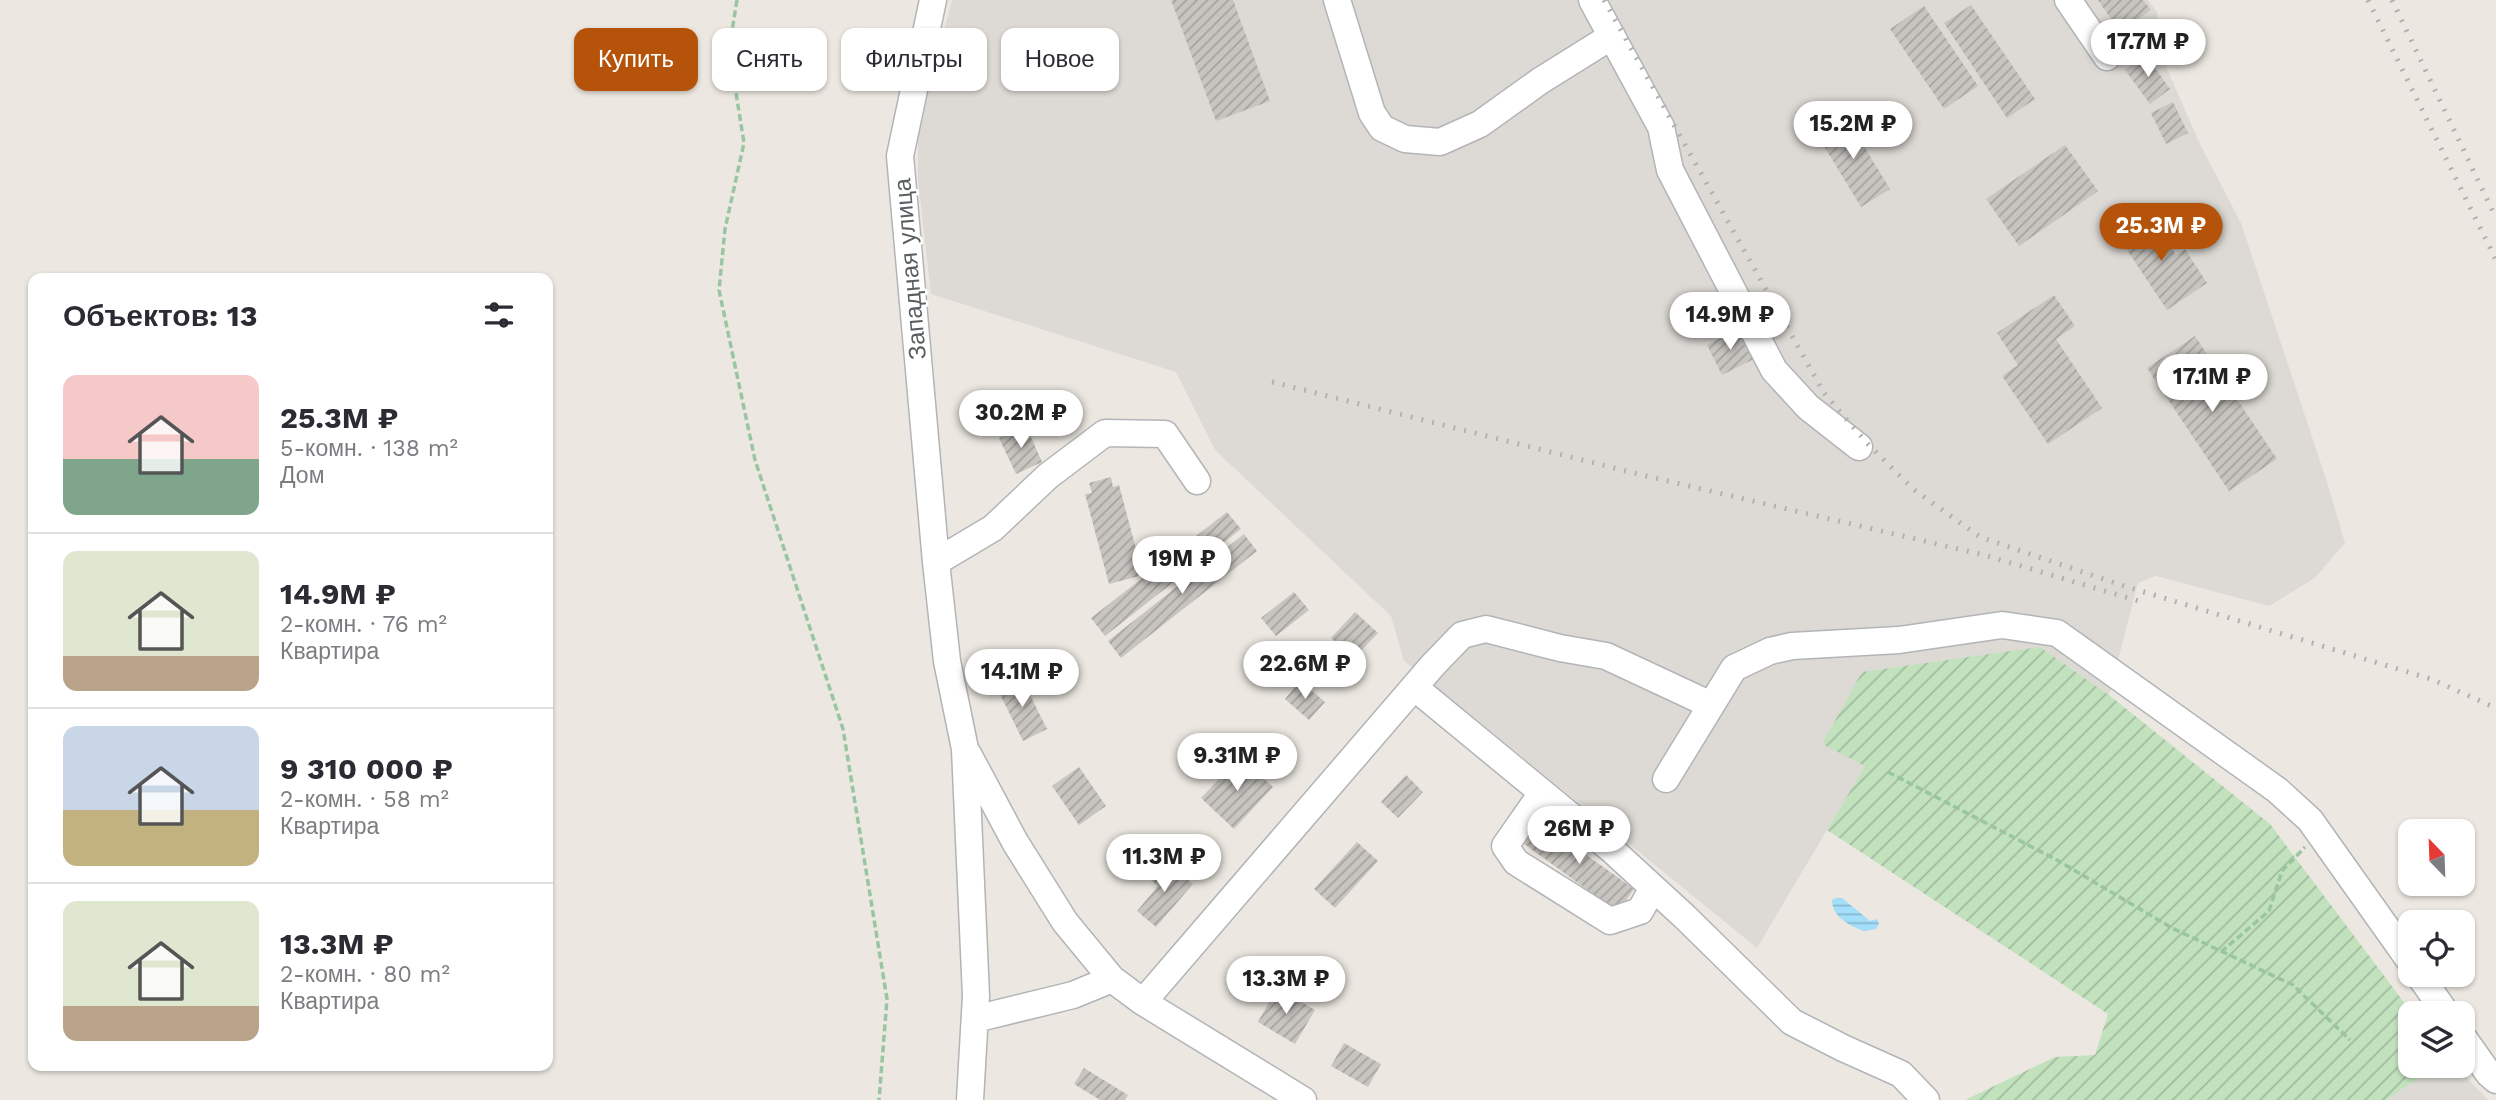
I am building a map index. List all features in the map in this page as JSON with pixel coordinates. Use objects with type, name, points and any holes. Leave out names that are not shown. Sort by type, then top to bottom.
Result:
[{"type":"street","name":"Западная улица","points":[[933,0],[900,156],[936,562],[947,661],[965,749]]},
{"type":"street","points":[[1337,0],[1372,113],[1382,128],[1405,139],[1440,142],[1480,124],[1540,81],[1612,36]]},
{"type":"street","points":[[1592,0],[1661,127],[1670,170],[1774,370],[1808,407],[1860,447]]},
{"type":"street","points":[[2068,0],[2107,57]]},
{"type":"street","points":[[936,562],[993,528],[1048,477],[1105,433],[1165,433],[1197,481]]},
{"type":"street","points":[[1666,779],[1734,668],[1770,652],[1792,646],[1899,640],[2002,625],[2057,633],[2277,790],[2310,820],[2398,944]]},
{"type":"street","points":[[1143,1002],[1414,687],[1462,635],[1486,629],[1560,648],[1606,656],[1711,705]]},
{"type":"street","points":[[1414,687],[1612,850],[1792,1022],[1901,1074],[1926,1100]]},
{"type":"street","points":[[965,749],[1015,842],[1065,922],[1112,979],[1143,1002],[1303,1100]]},
{"type":"street","points":[[965,749],[975,1019],[970,1100]]},
{"type":"street","points":[[1542,793],[1505,846],[1516,862],[1609,921],[1640,911],[1653,888]]},
{"type":"street","points":[[975,1019],[1073,995],[1112,979]]},
{"type":"street","points":[[2475,1054],[2496,1080]]},
{"type":"path","points":[[737,0],[729,49],[744,143],[725,229],[719,290],[755,460],[843,729],[887,999],[879,1100]]},
{"type":"path","points":[[1888,772],[2057,860],[2172,928],[2293,985],[2350,1040]]},
{"type":"path","points":[[2221,951],[2269,911],[2282,871],[2319,832]]},
{"type":"shaded area","points":[[952,0],[2148,0],[2157,12],[2167,69],[2200,144],[2241,223],[2345,543],[2315,578],[2269,606],[2156,576],[2138,583],[2109,695],[2040,647],[1865,766],[1757,948],[1404,661],[1391,616],[1215,450],[1176,372],[931,294],[918,180],[918,128],[928,91],[987,91],[987,28],[945,28]]},
{"type":"shaded area","points":[[2419,1078],[2467,1078],[2488,1100],[2386,1100]]},
{"type":"green space","points":[[2040,647],[2109,695],[2270,824],[2403,1001],[2398,1001],[2398,1078],[2419,1078],[2386,1100],[1965,1100],[2055,1057],[2095,1055],[2108,1014],[1827,830],[1865,766],[1822,744],[1862,672]]},
{"type":"water","points":[[1842,898],[1870,921],[1877,919],[1879,924],[1876,929],[1864,931],[1843,920],[1833,906],[1832,900]]},
{"type":"building","points":[[1171,0],[1233,0],[1270,101],[1216,121]]},
{"type":"building","points":[[2098,0],[2143,0],[2151,10],[2120,32]]},
{"type":"building","points":[[1971,5],[2035,99],[2007,118],[1944,23]]},
{"type":"building","points":[[1924,6],[1978,86],[1944,109],[1890,29]]},
{"type":"building","points":[[2146,55],[2170,89],[2150,104],[2125,70]]},
{"type":"building","points":[[2173,102],[2188,133],[2166,144],[2151,113]]},
{"type":"building","points":[[1845,115],[1890,189],[1861,207],[1816,133]]},
{"type":"building","points":[[2065,145],[2098,191],[2019,246],[1986,199]]},
{"type":"building","points":[[2148,214],[2176,255],[2185,249],[2207,283],[2167,310],[2117,235]]},
{"type":"building","points":[[2054,295],[2075,326],[2056,339],[2102,408],[2048,444],[2002,376],[2018,365],[1997,333]]},
{"type":"building","points":[[1738,329],[1754,359],[1722,375],[1707,345]]},
{"type":"building","points":[[2195,336],[2277,459],[2229,491],[2147,368]]},
{"type":"building","points":[[1026,426],[1042,462],[1016,474],[999,438]]},
{"type":"building","points":[[1111,477],[1113,487],[1119,485],[1143,575],[1109,584],[1085,494],[1092,493],[1089,483]]},
{"type":"building","points":[[1227,512],[1241,529],[1105,636],[1091,618]]},
{"type":"building","points":[[1244,534],[1257,551],[1121,658],[1108,641]]},
{"type":"building","points":[[1294,592],[1309,610],[1276,636],[1261,618]]},
{"type":"building","points":[[1355,612],[1378,633],[1354,658],[1331,638]]},
{"type":"building","points":[[1021,677],[1047,729],[1023,741],[997,688]]},
{"type":"building","points":[[1300,681],[1325,702],[1309,720],[1285,699]]},
{"type":"building","points":[[1240,757],[1273,787],[1234,829],[1201,798]]},
{"type":"building","points":[[1079,767],[1106,806],[1079,825],[1052,786]]},
{"type":"building","points":[[1406,775],[1423,792],[1398,818],[1381,802]]},
{"type":"building","points":[[1539,821],[1634,889],[1618,912],[1523,843]]},
{"type":"building","points":[[1357,842],[1378,861],[1335,908],[1314,889]]},
{"type":"building","points":[[1158,863],[1170,873],[1174,868],[1193,884],[1156,927],[1137,911],[1158,886],[1147,876]]},
{"type":"building","points":[[1277,988],[1315,1010],[1295,1044],[1258,1022]]},
{"type":"building","points":[[1344,1043],[1381,1064],[1368,1087],[1331,1066]]},
{"type":"building","points":[[1084,1068],[1128,1095],[1125,1100],[1100,1100],[1074,1084]]},
{"type":"railway","points":[[1604,0],[1824,393],[1866,442],[1913,489],[1980,537],[2121,585],[2431,679],[2496,708]]},
{"type":"railway","points":[[2368,0],[2496,260]]},
{"type":"railway","points":[[2392,0],[2496,218]]},
{"type":"railway","points":[[1272,382],[1642,475],[1984,555],[2142,602]]}]
